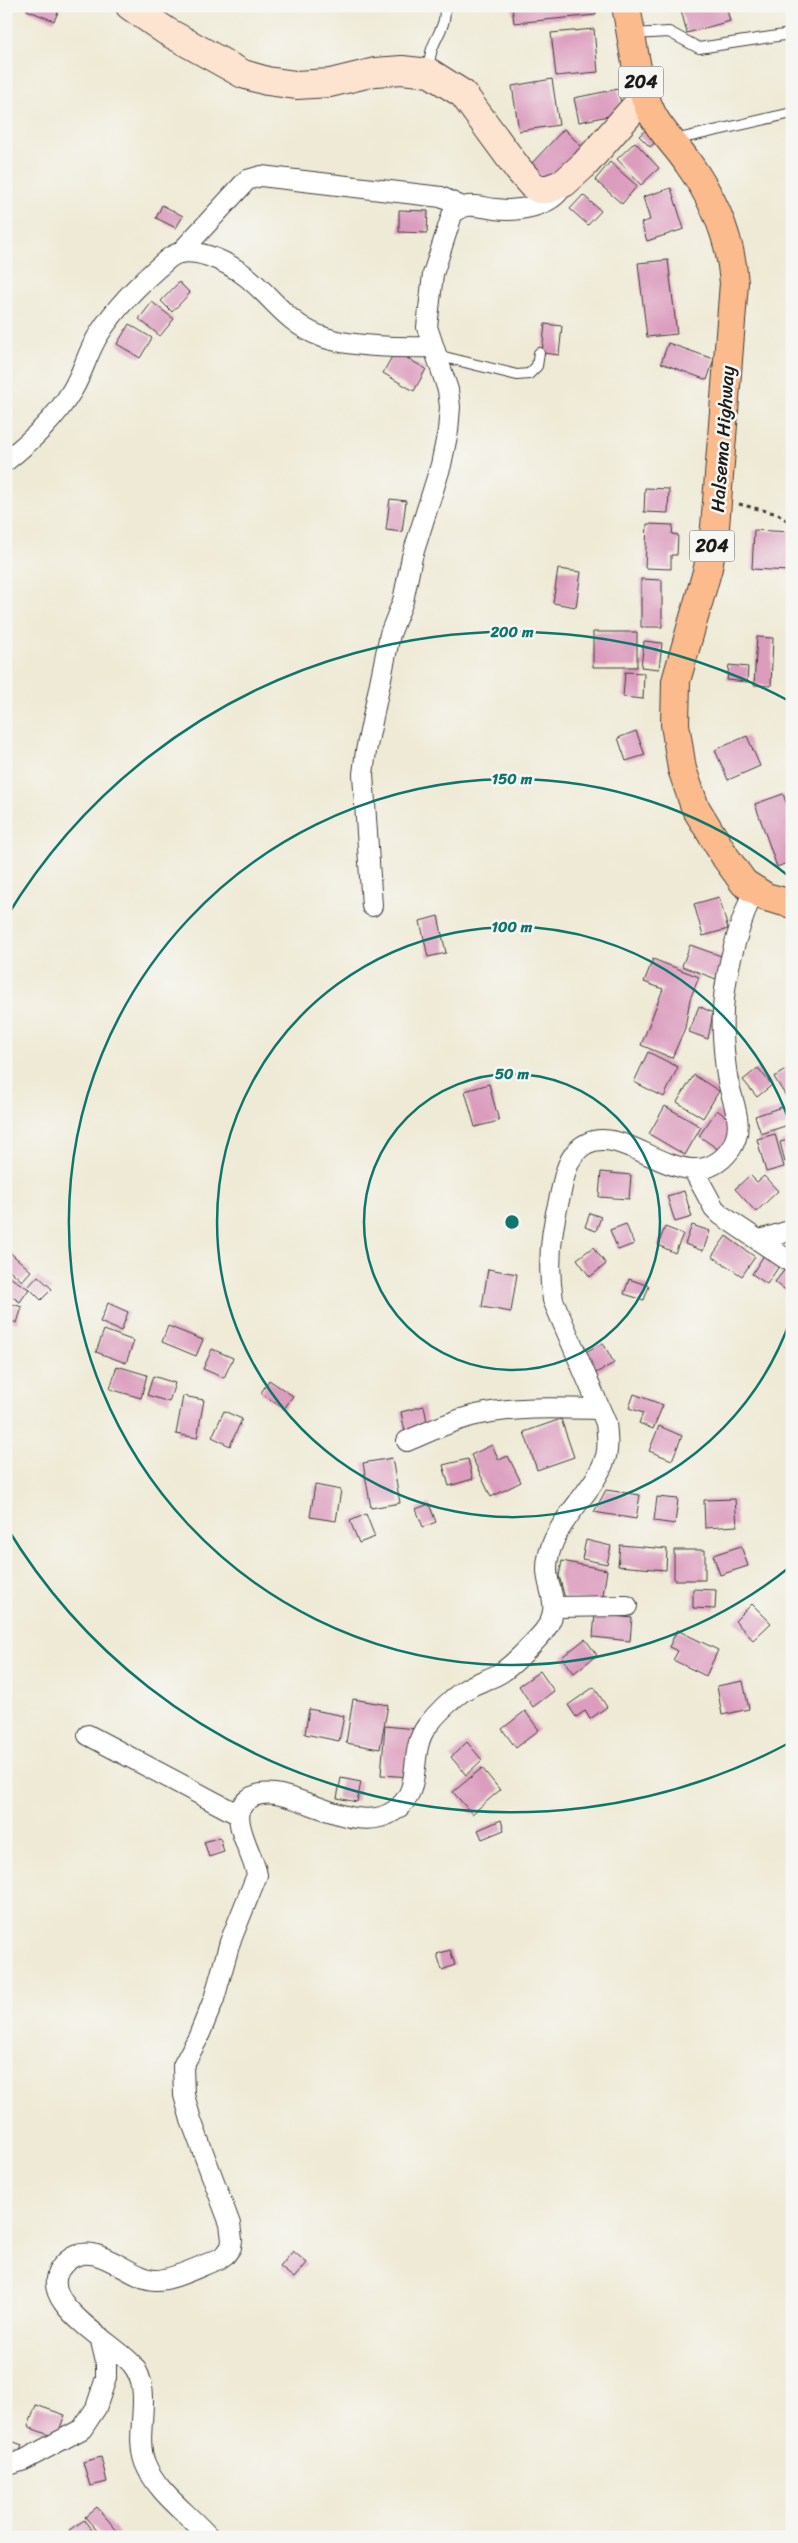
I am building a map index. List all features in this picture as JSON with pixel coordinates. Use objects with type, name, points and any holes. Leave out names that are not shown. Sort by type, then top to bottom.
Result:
[{"type":"highway","name":"Halsema Highway","points":[[626,6],[644,97],[653,117],[688,162],[714,205],[725,233],[732,262],[734,283],[715,527],[708,568],[676,681],[675,724],[682,769],[695,807],[726,858],[744,883],[766,897],[792,904]]},
{"type":"main road","points":[[130,6],[166,31],[243,74],[267,81],[296,85],[330,83],[375,72],[402,70],[430,73],[463,94],[532,186],[548,189],[564,183],[585,164],[644,97]]},
{"type":"street","points":[[180,253],[247,180],[262,176],[441,196],[462,207]]},
{"type":"street","points":[[372,906],[363,774],[390,634],[403,601],[412,557],[441,464],[448,431],[450,407],[427,326],[434,274],[452,214],[462,207],[475,205],[497,210],[532,206],[552,198],[558,193],[564,183]]},
{"type":"street","points":[[6,461],[32,440],[51,420],[73,389],[98,336],[121,306],[169,258],[180,253],[192,251],[203,254],[247,277],[284,314],[303,328],[321,337],[345,343],[434,351]]},
{"type":"street","points":[[209,2537],[153,2479],[142,2453],[143,2403],[139,2376],[123,2356],[74,2316],[64,2304],[56,2287],[59,2270],[68,2260],[82,2255],[95,2255],[145,2279],[160,2280],[219,2258],[226,2254],[231,2247],[232,2240],[225,2206],[191,2120],[182,2078],[183,2066],[198,2038],[214,1999],[230,1942],[257,1875],[241,1831],[239,1815],[242,1804],[252,1797],[263,1793],[285,1796],[354,1819],[369,1819],[394,1811],[411,1791],[415,1774],[417,1746],[427,1726],[467,1688],[502,1672],[538,1639],[551,1623],[555,1607],[548,1577],[548,1555],[563,1522],[596,1475],[606,1457],[608,1442],[606,1422],[553,1300],[550,1280],[551,1240],[566,1172],[575,1154],[586,1144],[604,1141],[620,1142],[675,1166],[694,1171],[709,1166],[729,1150],[736,1138],[739,1127],[728,1082],[723,1035],[724,996],[731,952],[754,889]]},
{"type":"street","points":[[694,1171],[714,1208],[792,1263]]},
{"type":"street","points":[[760,1240],[792,1230]]},
{"type":"street","points":[[407,1441],[455,1420],[475,1415],[540,1408],[600,1409]]},
{"type":"street","points":[[555,1607],[627,1606]]},
{"type":"street","points":[[88,1735],[239,1815]]},
{"type":"street","points":[[6,2466],[24,2460],[82,2429],[96,2408],[106,2378],[106,2362],[100,2337]]},
{"type":"lane","points":[[430,73],[428,58],[436,36],[445,20],[444,6]]},
{"type":"lane","points":[[631,34],[669,32],[699,48],[784,35]]},
{"type":"lane","points":[[670,140],[792,113]]},
{"type":"lane","points":[[434,351],[517,376],[529,374],[537,366],[538,353]]},
{"type":"path","points":[[717,498],[778,514],[792,524]]},
{"type":"building","points":[[28,6],[61,6],[54,21],[27,10]]},
{"type":"building","points":[[512,6],[595,6],[596,15],[514,23]]},
{"type":"building","points":[[680,6],[726,6],[730,21],[687,33]]},
{"type":"building","points":[[594,29],[598,72],[556,76],[551,33]]},
{"type":"building","points":[[552,79],[559,125],[519,131],[512,86]]},
{"type":"building","points":[[618,89],[623,113],[579,122],[574,98]]},
{"type":"building","points":[[650,126],[661,137],[650,147],[639,136]]},
{"type":"building","points":[[564,129],[586,151],[551,186],[530,165]]},
{"type":"building","points":[[635,142],[659,168],[641,185],[617,159]]},
{"type":"building","points":[[610,162],[637,186],[622,204],[595,180]]},
{"type":"building","points":[[671,188],[684,229],[647,241],[641,223],[650,220],[643,197]]},
{"type":"building","points":[[583,195],[601,211],[588,225],[570,209]]},
{"type":"building","points":[[162,205],[183,216],[176,228],[156,218]]},
{"type":"building","points":[[399,210],[428,211],[427,233],[399,232]]},
{"type":"building","points":[[668,260],[677,334],[647,337],[638,263]]},
{"type":"building","points":[[179,282],[190,293],[172,312],[161,301]]},
{"type":"building","points":[[152,302],[174,319],[160,336],[139,319]]},
{"type":"building","points":[[129,324],[152,338],[140,358],[117,344]]},
{"type":"building","points":[[545,324],[562,326],[559,355],[542,353]]},
{"type":"building","points":[[668,343],[714,359],[707,380],[661,363]]},
{"type":"building","points":[[395,351],[426,369],[414,391],[383,373]]},
{"type":"building","points":[[645,488],[669,489],[668,513],[644,512]]},
{"type":"building","points":[[390,499],[406,501],[402,532],[386,530]]},
{"type":"building","points":[[647,524],[673,525],[672,534],[678,535],[677,555],[671,555],[671,569],[645,568]]},
{"type":"building","points":[[754,530],[791,532],[789,571],[752,569]]},
{"type":"building","points":[[558,569],[581,572],[576,607],[553,603]]},
{"type":"building","points":[[641,579],[662,580],[662,627],[641,627]]},
{"type":"building","points":[[593,632],[637,632],[637,667],[593,667]]},
{"type":"building","points":[[757,637],[773,638],[771,686],[754,685]]},
{"type":"building","points":[[644,641],[662,643],[659,669],[641,667]]},
{"type":"building","points":[[729,665],[748,667],[747,682],[727,680]]},
{"type":"building","points":[[625,672],[644,673],[643,699],[623,697]]},
{"type":"building","points":[[636,731],[645,755],[626,761],[618,738]]},
{"type":"building","points":[[747,736],[760,766],[728,780],[715,750]]},
{"type":"building","points":[[783,794],[792,818],[792,861],[777,867],[755,804]]},
{"type":"building","points":[[719,897],[728,929],[703,936],[694,904]]},
{"type":"building","points":[[438,916],[446,953],[428,957],[420,921]]},
{"type":"building","points":[[690,945],[724,957],[716,979],[682,966]]},
{"type":"building","points":[[653,959],[699,977],[690,999],[685,1028],[672,1058],[641,1045],[663,989],[644,982]]},
{"type":"building","points":[[699,1006],[713,1013],[708,1039],[689,1032]]},
{"type":"building","points":[[648,1052],[678,1067],[664,1097],[634,1082]]},
{"type":"building","points":[[792,1066],[792,1106],[774,1077]]},
{"type":"building","points":[[758,1068],[772,1085],[757,1097],[743,1080]]},
{"type":"building","points":[[694,1075],[719,1091],[703,1118],[677,1102]]},
{"type":"building","points":[[489,1084],[499,1121],[475,1127],[465,1091]]},
{"type":"building","points":[[665,1106],[701,1127],[685,1155],[649,1134]]},
{"type":"building","points":[[782,1107],[788,1125],[761,1134],[755,1116]]},
{"type":"building","points":[[717,1110],[737,1125],[719,1150],[699,1136]]},
{"type":"building","points":[[775,1134],[784,1167],[766,1172],[757,1139]]},
{"type":"building","points":[[792,1139],[792,1160],[785,1162],[780,1142]]},
{"type":"building","points":[[601,1172],[631,1175],[629,1199],[599,1197]]},
{"type":"building","points":[[750,1175],[757,1182],[764,1176],[778,1191],[756,1212],[735,1189]]},
{"type":"building","points":[[684,1191],[692,1217],[675,1222],[667,1196]]},
{"type":"building","points":[[590,1213],[601,1217],[596,1231],[585,1227]]},
{"type":"building","points":[[626,1224],[634,1244],[618,1250],[610,1230]]},
{"type":"building","points":[[692,1225],[710,1231],[703,1251],[685,1244]]},
{"type":"building","points":[[665,1227],[683,1234],[675,1253],[658,1245]]},
{"type":"building","points":[[726,1236],[755,1257],[742,1276],[712,1256]]},
{"type":"building","points":[[593,1247],[606,1264],[590,1277],[577,1259]]},
{"type":"building","points":[[6,1249],[31,1271],[22,1281],[6,1267]]},
{"type":"building","points":[[768,1249],[784,1259],[767,1284],[752,1274]]},
{"type":"building","points":[[786,1268],[792,1273],[792,1287],[788,1292],[775,1282]]},
{"type":"building","points":[[488,1269],[517,1274],[511,1312],[482,1307]]},
{"type":"building","points":[[6,1275],[29,1289],[20,1302],[6,1293]]},
{"type":"building","points":[[38,1276],[52,1289],[41,1300],[28,1287]]},
{"type":"building","points":[[629,1279],[649,1286],[644,1300],[624,1294]]},
{"type":"building","points":[[6,1302],[22,1307],[17,1323],[6,1319]]},
{"type":"building","points":[[108,1303],[128,1312],[121,1331],[100,1322]]},
{"type":"building","points":[[168,1326],[203,1340],[196,1356],[162,1342]]},
{"type":"building","points":[[104,1330],[134,1341],[126,1363],[96,1352]]},
{"type":"building","points":[[603,1343],[614,1363],[594,1374],[583,1353]]},
{"type":"building","points":[[212,1349],[233,1358],[224,1378],[203,1369]]},
{"type":"building","points":[[117,1366],[147,1375],[141,1398],[110,1389]]},
{"type":"building","points":[[153,1376],[175,1383],[169,1402],[147,1395]]},
{"type":"building","points":[[269,1380],[293,1396],[284,1409],[261,1393]]},
{"type":"building","points":[[634,1394],[663,1405],[653,1429],[639,1423],[643,1413],[629,1408]]},
{"type":"building","points":[[183,1396],[204,1400],[197,1438],[176,1434]]},
{"type":"building","points":[[424,1406],[428,1427],[405,1432],[401,1412]]},
{"type":"building","points":[[224,1411],[242,1419],[230,1446],[212,1437]]},
{"type":"building","points":[[561,1419],[574,1457],[537,1470],[524,1432]]},
{"type":"building","points":[[659,1426],[682,1436],[672,1460],[649,1451]]},
{"type":"building","points":[[492,1445],[499,1460],[508,1456],[521,1482],[491,1497],[471,1455]]},
{"type":"building","points":[[392,1458],[400,1503],[371,1508],[363,1463]]},
{"type":"building","points":[[468,1459],[473,1479],[449,1486],[443,1465]]},
{"type":"building","points":[[315,1485],[341,1490],[336,1521],[310,1517]]},
{"type":"building","points":[[606,1490],[640,1495],[636,1519],[594,1512]]},
{"type":"building","points":[[657,1497],[678,1499],[675,1524],[654,1521]]},
{"type":"building","points":[[735,1499],[737,1526],[705,1528],[704,1500]]},
{"type":"building","points":[[429,1504],[436,1522],[423,1527],[416,1509]]},
{"type":"building","points":[[366,1514],[375,1537],[359,1543],[350,1521]]},
{"type":"building","points":[[586,1540],[611,1546],[607,1564],[582,1559]]},
{"type":"building","points":[[620,1545],[667,1549],[666,1570],[618,1566]]},
{"type":"building","points":[[741,1546],[748,1566],[720,1575],[713,1555]]},
{"type":"building","points":[[674,1550],[705,1550],[705,1580],[674,1580]]},
{"type":"building","points":[[562,1561],[607,1570],[602,1602],[565,1598],[559,1576]]},
{"type":"building","points":[[693,1589],[716,1590],[715,1609],[693,1608]]},
{"type":"building","points":[[752,1604],[771,1623],[753,1640],[735,1621]]},
{"type":"building","points":[[595,1614],[632,1618],[630,1641],[593,1637]]},
{"type":"building","points":[[677,1630],[718,1650],[706,1676],[673,1660],[678,1651],[669,1647]]},
{"type":"building","points":[[585,1639],[597,1655],[574,1673],[562,1657]]},
{"type":"building","points":[[540,1671],[554,1691],[533,1707],[519,1686]]},
{"type":"building","points":[[743,1681],[749,1709],[722,1715],[717,1686]]},
{"type":"building","points":[[594,1687],[607,1707],[590,1719],[585,1711],[576,1717],[568,1705]]},
{"type":"building","points":[[353,1699],[388,1705],[380,1749],[346,1743]]},
{"type":"building","points":[[309,1709],[344,1716],[339,1741],[305,1734]]},
{"type":"building","points":[[525,1711],[539,1730],[516,1748],[502,1729]]},
{"type":"building","points":[[385,1726],[415,1729],[411,1777],[381,1775]]},
{"type":"building","points":[[467,1742],[482,1760],[466,1775],[451,1757]]},
{"type":"building","points":[[482,1768],[500,1790],[472,1814],[453,1792]]},
{"type":"building","points":[[341,1778],[361,1782],[357,1802],[337,1798]]},
{"type":"building","points":[[501,1820],[504,1830],[482,1839],[478,1830]]},
{"type":"building","points":[[220,1837],[224,1852],[209,1857],[204,1842]]},
{"type":"building","points":[[450,1950],[455,1965],[442,1970],[437,1954]]},
{"type":"building","points":[[293,2251],[307,2263],[294,2278],[280,2267]]},
{"type":"building","points":[[36,2405],[65,2415],[57,2438],[28,2427]]},
{"type":"building","points":[[6,2439],[22,2445],[17,2460],[6,2457]]},
{"type":"building","points":[[101,2457],[107,2482],[90,2486],[83,2462]]},
{"type":"building","points":[[97,2507],[119,2533],[115,2537],[103,2537],[85,2517]]},
{"type":"building","points":[[84,2520],[97,2537],[74,2537],[69,2531]]}]
